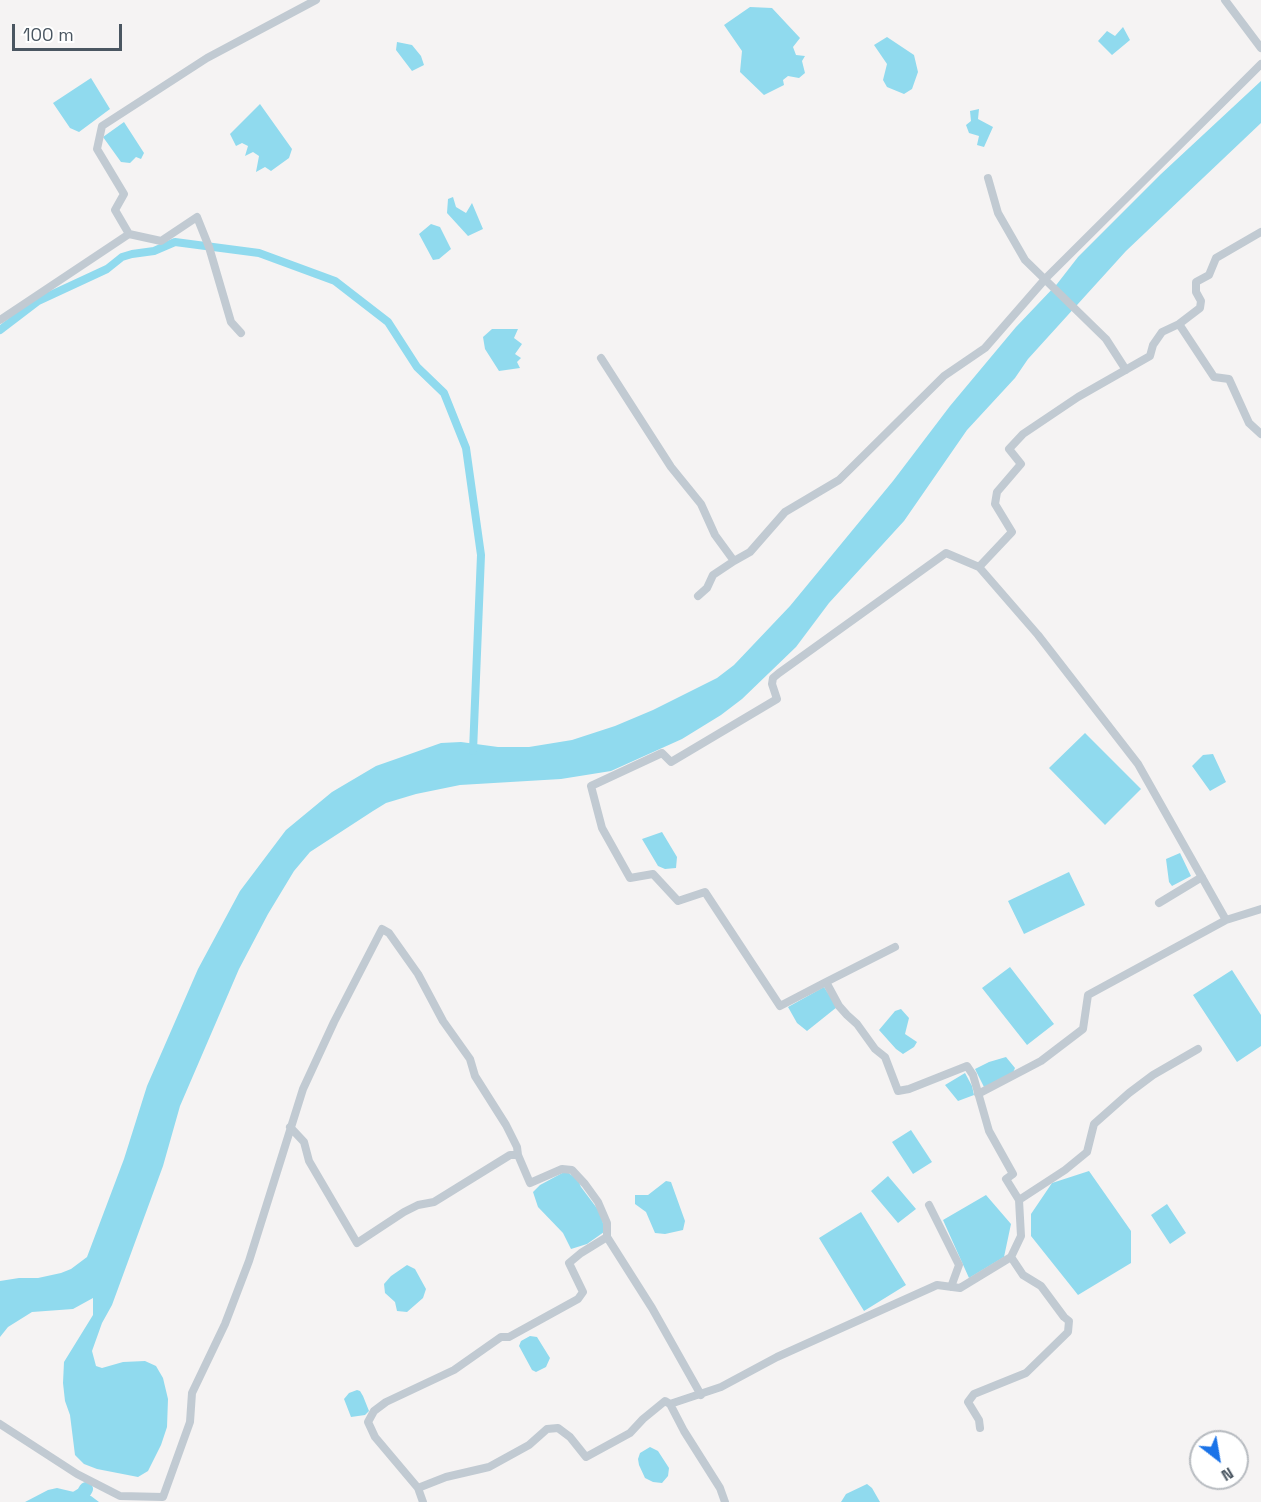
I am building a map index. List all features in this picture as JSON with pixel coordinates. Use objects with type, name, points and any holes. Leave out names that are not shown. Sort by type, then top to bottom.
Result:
[{"type":"street","points":[[129,234],[115,210],[124,194],[97,149],[102,126],[207,58],[316,0]]},
{"type":"street","points":[[1225,0],[1261,48]]},
{"type":"street","points":[[698,596],[707,588],[713,575],[750,552],[785,512],[839,480],[944,376],[985,348],[1047,280],[1261,64]]},
{"type":"street","points":[[988,178],[998,213],[1025,260],[1106,339],[1126,370]]},
{"type":"street","points":[[0,320],[129,234],[161,241],[197,217],[209,247],[231,321],[241,333]]},
{"type":"street","points":[[978,567],[1012,532],[995,504],[997,492],[1021,464],[1009,449],[1023,434],[1078,398],[1150,356],[1153,345],[1162,332],[1179,324],[1200,308],[1201,301],[1196,291],[1196,282],[1209,275],[1216,258],[1261,232]]},
{"type":"street","points":[[1179,324],[1214,377],[1229,379],[1250,423],[1261,434]]},
{"type":"street","points":[[601,358],[671,467],[701,504],[715,536],[734,561]]},
{"type":"street","points":[[895,947],[780,1006],[705,892],[678,901],[653,874],[630,878],[602,828],[591,786],[662,753],[671,762],[777,699],[772,684],[773,678],[945,553],[978,567],[1038,635],[1138,764],[1226,920]]},
{"type":"street","points":[[1159,903],[1202,877]]},
{"type":"street","points":[[978,1094],[1041,1061],[1083,1029],[1088,995],[1226,920],[1261,909]]},
{"type":"street","points":[[0,1424],[77,1474],[120,1496],[164,1500],[190,1422],[192,1392],[225,1324],[249,1262],[303,1089],[334,1022],[382,929],[389,933],[418,974],[443,1022],[470,1059],[475,1076],[517,1147],[530,1183],[562,1169],[572,1170],[598,1202],[607,1223],[608,1237],[652,1308],[701,1395]]},
{"type":"street","points":[[670,1404],[721,1387],[777,1357],[937,1285],[960,1288],[1011,1257],[1022,1236],[1019,1200],[1006,1179],[1013,1174],[989,1131],[973,1075],[967,1066],[909,1089],[898,1091],[885,1057],[875,1050],[857,1024],[839,1006],[826,982]]},
{"type":"street","points":[[1019,1200],[1087,1152],[1094,1124],[1129,1093],[1153,1075],[1198,1049]]},
{"type":"street","points":[[290,1127],[304,1142],[309,1161],[357,1243],[404,1212],[418,1205],[434,1202],[510,1155],[518,1155]]},
{"type":"street","points":[[929,1205],[959,1266],[951,1287]]},
{"type":"street","points":[[423,1502],[418,1488],[375,1437],[368,1422],[374,1411],[386,1402],[454,1370],[501,1336],[509,1337],[578,1299],[583,1292],[569,1263],[608,1237]]},
{"type":"street","points":[[980,1428],[979,1420],[968,1402],[974,1394],[1026,1373],[1068,1332],[1069,1321],[1041,1286],[1023,1275],[1011,1257]]},
{"type":"street","points":[[418,1488],[446,1477],[489,1467],[529,1445],[547,1429],[558,1428],[570,1437],[586,1457],[630,1433],[665,1401],[670,1404],[720,1488],[725,1502]]},
{"type":"water","points":[[750,7],[772,8],[800,38],[793,47],[796,55],[805,56],[802,61],[805,73],[799,78],[788,76],[783,80],[784,85],[764,95],[740,72],[742,51],[724,25]]},
{"type":"water","points":[[1123,27],[1130,40],[1112,55],[1098,41],[1107,31],[1115,36]]},
{"type":"water","points":[[887,37],[914,55],[918,72],[912,89],[904,94],[887,87],[883,80],[887,64],[874,45]]},
{"type":"water","points":[[397,42],[412,45],[421,56],[424,65],[412,71],[396,50]]},
{"type":"water","points":[[91,78],[110,109],[79,132],[70,128],[53,103]]},
{"type":"water","points":[[1261,81],[1261,123],[1126,251],[1028,359],[1015,378],[967,430],[904,521],[829,603],[796,647],[742,699],[682,739],[611,771],[561,779],[460,785],[416,794],[386,803],[310,852],[294,871],[239,969],[180,1106],[163,1166],[112,1305],[102,1323],[92,1351],[96,1366],[102,1368],[123,1362],[145,1361],[156,1366],[163,1378],[168,1399],[167,1427],[161,1445],[148,1471],[138,1477],[97,1469],[84,1464],[75,1455],[70,1415],[65,1401],[64,1362],[93,1315],[93,1298],[73,1309],[32,1312],[8,1327],[0,1337],[0,1281],[38,1278],[61,1273],[71,1269],[87,1257],[124,1159],[147,1086],[198,969],[240,891],[286,830],[332,792],[376,766],[441,743],[461,742],[498,747],[529,747],[572,740],[615,726],[653,710],[717,678],[734,665],[790,606],[893,481],[950,406],[1078,257],[1161,174]]},
{"type":"water","points":[[260,104],[292,149],[289,158],[271,171],[265,167],[256,172],[259,156],[253,152],[245,156],[248,146],[242,143],[236,146],[230,134]]},
{"type":"water","points":[[979,109],[978,119],[993,127],[984,147],[977,145],[979,136],[969,133],[966,125],[971,121],[970,111]]},
{"type":"water","points":[[124,122],[144,153],[141,159],[136,157],[130,163],[121,162],[103,137]]},
{"type":"water","points":[[453,197],[456,207],[466,213],[472,203],[483,229],[468,236],[447,213],[448,199]]},
{"type":"water","points":[[431,224],[440,227],[451,249],[439,259],[433,260],[419,234]]},
{"type":"water","points":[[492,329],[518,329],[514,338],[522,344],[515,354],[521,358],[517,362],[520,368],[499,371],[485,349],[483,337]]},
{"type":"water","points":[[1085,733],[1141,789],[1105,825],[1049,768]]},
{"type":"water","points":[[1213,754],[1226,782],[1210,791],[1192,766],[1203,755]]},
{"type":"water","points":[[662,832],[677,857],[676,868],[665,869],[658,866],[642,839]]},
{"type":"water","points":[[1180,853],[1191,876],[1172,886],[1169,882],[1166,859]]},
{"type":"water","points":[[1069,872],[1085,905],[1024,934],[1008,901]]},
{"type":"water","points":[[1010,967],[1054,1024],[1027,1045],[982,988]]},
{"type":"water","points":[[1232,970],[1261,1015],[1261,1046],[1237,1062],[1193,995]]},
{"type":"water","points":[[824,987],[837,1007],[807,1031],[797,1023],[788,1007]]},
{"type":"water","points":[[901,1009],[909,1018],[905,1034],[917,1042],[914,1047],[903,1054],[879,1030],[895,1011]]},
{"type":"water","points":[[1006,1057],[1015,1068],[1012,1075],[984,1087],[975,1069]]},
{"type":"water","points":[[965,1073],[974,1095],[958,1101],[945,1085]]},
{"type":"water","points":[[911,1130],[932,1162],[913,1174],[892,1142]]},
{"type":"water","points":[[566,1171],[578,1180],[602,1215],[604,1232],[587,1244],[571,1249],[563,1233],[538,1207],[533,1192],[540,1185]]},
{"type":"water","points":[[1089,1171],[1131,1231],[1131,1263],[1078,1295],[1031,1236],[1031,1214],[1052,1183]]},
{"type":"water","points":[[888,1176],[916,1209],[898,1223],[871,1191]]},
{"type":"water","points":[[666,1181],[671,1182],[685,1221],[683,1230],[665,1234],[655,1233],[646,1212],[635,1204],[635,1195],[648,1195]]},
{"type":"water","points":[[986,1195],[1011,1224],[1004,1257],[969,1278],[943,1220]]},
{"type":"water","points":[[1167,1204],[1186,1233],[1170,1244],[1151,1215]]},
{"type":"water","points":[[861,1212],[906,1285],[864,1311],[819,1238]]},
{"type":"water","points":[[407,1265],[415,1269],[426,1289],[423,1298],[407,1312],[397,1311],[395,1302],[385,1293],[384,1284]]},
{"type":"water","points":[[530,1336],[537,1337],[550,1358],[546,1367],[536,1372],[532,1370],[519,1346],[521,1341]]},
{"type":"water","points":[[357,1390],[363,1396],[369,1411],[365,1415],[351,1417],[344,1399],[349,1393]]},
{"type":"water","points":[[650,1447],[658,1451],[669,1468],[668,1476],[662,1483],[645,1478],[639,1465],[640,1453]]},
{"type":"water","points":[[867,1484],[880,1502],[841,1502],[846,1494]]},
{"type":"water","points":[[57,1488],[91,1496],[99,1502],[25,1502]]},
{"type":"waterway","points":[[0,330],[38,301],[107,269],[122,257],[154,251],[175,242],[259,253],[335,281],[388,322],[417,367],[444,393],[466,448],[481,555],[473,751]]},
{"type":"waterway","points":[[70,1502],[83,1494],[86,1489]]}]
